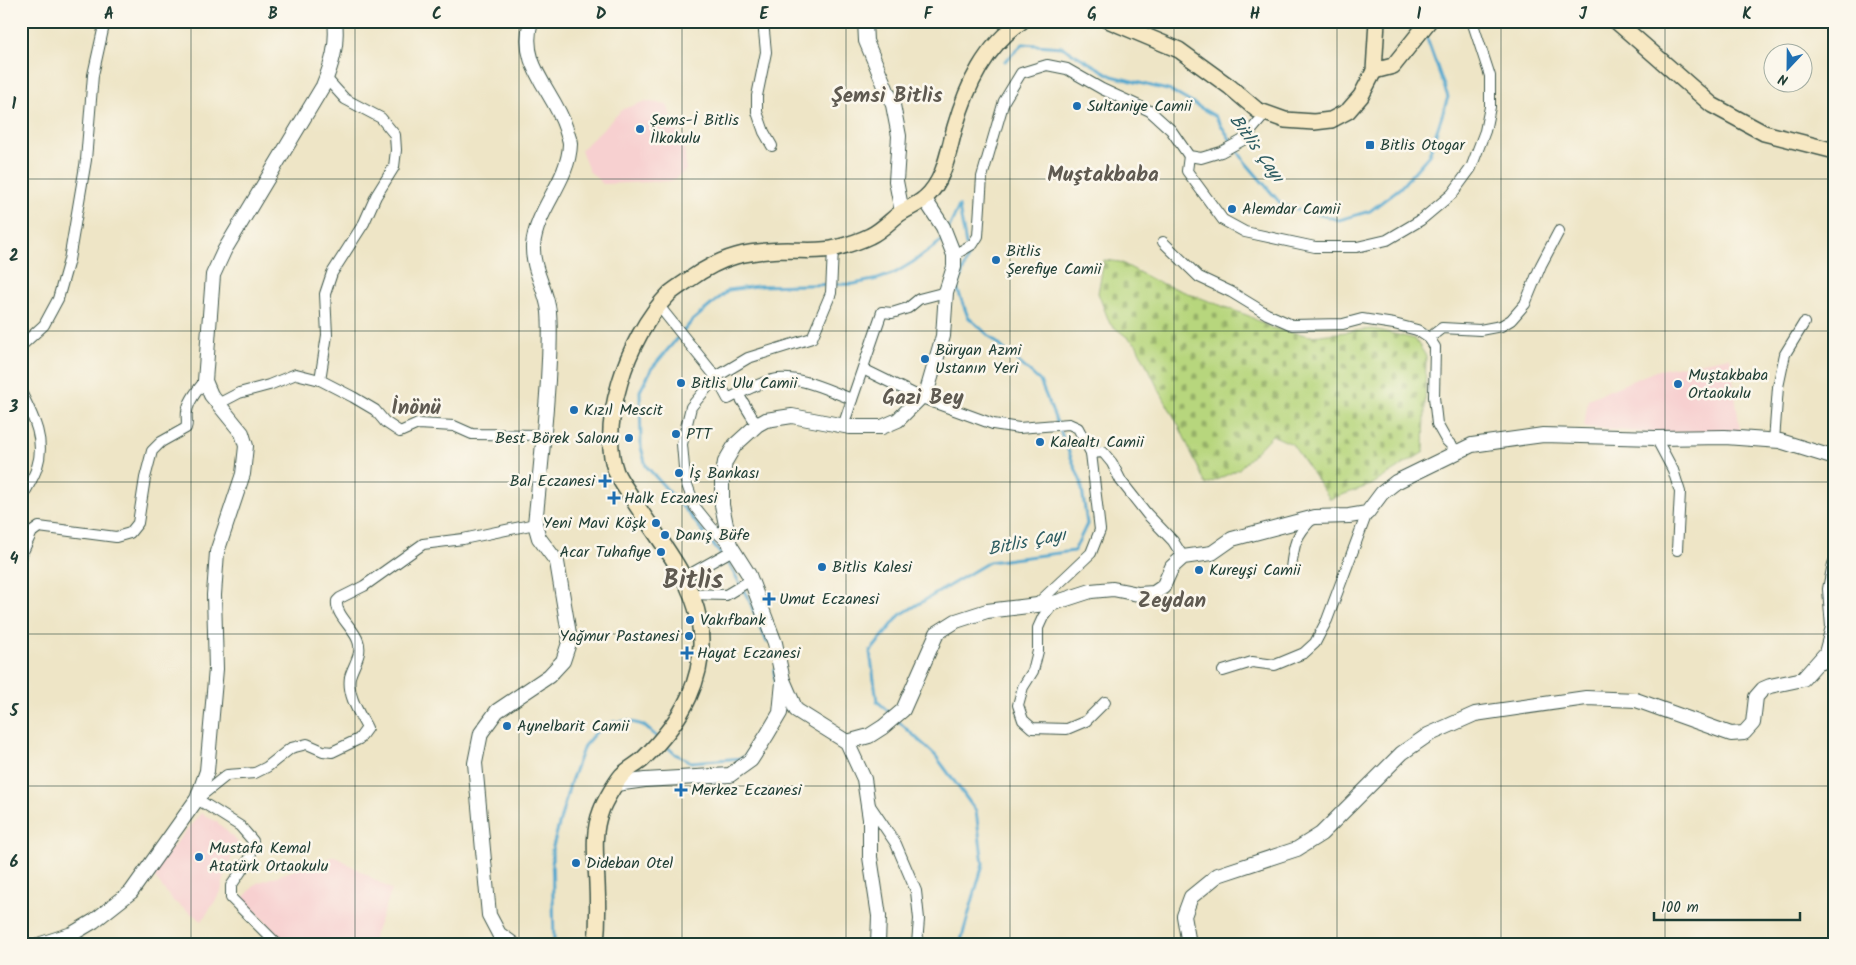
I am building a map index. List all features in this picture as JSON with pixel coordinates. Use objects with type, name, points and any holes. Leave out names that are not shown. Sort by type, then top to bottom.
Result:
[{"type":"main road","points":[[596,944],[598,917],[595,832],[601,808],[622,774],[638,763],[655,747],[682,712],[698,666],[700,648],[698,620],[690,594],[675,561],[645,520],[616,472],[611,438],[613,409],[628,356],[659,306],[671,292],[699,272],[727,258],[761,251],[833,249],[870,236],[902,212],[918,204],[941,179],[968,90],[984,60],[1005,33],[1022,21]]},
{"type":"main road","points":[[1110,21],[1179,50],[1230,87],[1257,110],[1285,120],[1314,122],[1331,120],[1348,111],[1361,96],[1374,71],[1377,21]]},
{"type":"main road","points":[[1374,71],[1393,66],[1430,21]]},
{"type":"main road","points":[[1616,21],[1712,105],[1764,133],[1835,151]]},
{"type":"street","points":[[21,346],[44,325],[58,299],[69,260],[86,160],[93,75],[105,21]]},
{"type":"street","points":[[41,944],[72,934],[94,921],[130,892],[197,799],[207,772],[216,669],[214,595],[217,552],[243,474],[246,446],[242,433],[211,395],[205,381],[213,275],[224,252],[326,78],[333,61],[337,33],[336,21]]},
{"type":"street","points":[[513,944],[499,934],[489,916],[475,763],[481,733],[497,711],[549,676],[563,661],[570,640],[557,562],[539,538],[535,524],[545,435],[550,338],[549,310],[536,270],[533,246],[539,222],[566,166],[570,142],[561,113],[537,76],[528,54],[531,21]]},
{"type":"street","points":[[762,21],[766,52],[757,96],[757,112],[764,132],[772,146]]},
{"type":"street","points":[[865,21],[866,42],[893,105],[899,136],[896,181],[902,212]]},
{"type":"street","points":[[1190,156],[1187,171],[1210,204],[1223,220],[1245,232],[1315,247],[1357,246],[1387,240],[1421,220],[1452,194],[1471,168],[1485,130],[1490,107],[1490,76],[1472,21]]},
{"type":"street","points":[[954,250],[973,244],[978,236],[982,177],[1004,101],[1021,73],[1047,65],[1067,69],[1102,89],[1150,111],[1171,130],[1190,156],[1201,158],[1221,152],[1243,140],[1266,113]]},
{"type":"street","points":[[320,380],[327,335],[325,294],[332,273],[364,223],[376,196],[394,167],[396,150],[395,134],[381,118],[345,98],[326,78]]},
{"type":"street","points":[[730,549],[722,505],[722,480],[725,462],[735,445],[757,425],[766,420],[792,416],[843,426],[882,427],[898,420],[927,391],[943,336],[946,292],[954,267],[954,250],[943,227],[924,198]]},
{"type":"street","points":[[1429,338],[1442,328],[1480,330],[1501,326],[1510,320],[1525,304],[1541,265],[1559,231]]},
{"type":"street","points":[[1163,242],[1199,277],[1231,292],[1267,314],[1292,325],[1343,324],[1362,320],[1394,324],[1417,330],[1429,338],[1435,347],[1434,397],[1437,424],[1446,440],[1458,452]]},
{"type":"street","points":[[833,249],[831,293],[812,338],[748,358],[716,377],[691,407],[682,444],[685,479],[695,507],[730,549],[749,582],[775,642],[783,680],[796,710],[847,742],[864,779],[868,803],[870,857],[879,916],[878,944]]},
{"type":"street","points":[[843,426],[882,312],[892,313],[908,308],[919,299],[946,292]]},
{"type":"street","points":[[659,306],[716,377],[728,399],[772,380],[787,379],[802,382],[852,399]]},
{"type":"street","points":[[1774,441],[1778,387],[1785,354],[1804,324]]},
{"type":"street","points":[[863,369],[922,398],[993,424],[1019,428],[1069,424],[1078,428],[1091,453],[1100,530],[1091,553],[1036,606]]},
{"type":"street","points":[[218,404],[239,393],[269,385],[296,374],[320,380],[374,410],[400,432],[418,424],[454,426],[472,434],[545,435]]},
{"type":"street","points":[[21,556],[32,532],[39,527],[116,537],[126,535],[133,530],[138,523],[145,478],[152,452],[161,442],[186,428],[187,411],[196,392],[205,381]]},
{"type":"street","points":[[21,392],[35,418],[40,440],[38,466],[21,499]]},
{"type":"street","points":[[738,394],[757,425]]},
{"type":"street","points":[[1223,671],[1252,662],[1275,664],[1304,653],[1315,643],[1328,620],[1367,513],[1382,493],[1396,482],[1472,445],[1543,435],[1656,438],[1724,437],[1774,441],[1835,458]]},
{"type":"street","points":[[1656,438],[1673,470],[1680,492],[1677,550]]},
{"type":"street","points":[[1091,453],[1103,452],[1112,463],[1120,481],[1183,556]]},
{"type":"street","points":[[847,742],[869,736],[903,710],[937,634],[956,621],[987,611],[1054,603],[1091,591],[1112,589],[1138,594],[1154,593],[1163,587],[1172,567],[1183,556],[1212,553],[1232,539],[1315,517],[1349,516],[1367,513]]},
{"type":"street","points":[[1292,568],[1294,548],[1300,531],[1315,517]]},
{"type":"street","points":[[197,799],[227,775],[254,773],[267,767],[291,748],[307,744],[323,751],[332,752],[360,739],[366,728],[350,692],[350,678],[359,654],[359,641],[338,609],[336,601],[364,586],[423,544],[463,539],[535,524]]},
{"type":"street","points":[[682,578],[730,549]]},
{"type":"street","points":[[1188,944],[1184,916],[1191,897],[1218,875],[1297,849],[1322,834],[1402,753],[1428,735],[1475,714],[1586,698],[1636,700],[1731,734],[1744,733],[1753,723],[1756,697],[1763,689],[1803,679],[1826,653],[1833,627],[1830,589],[1835,564]]},
{"type":"street","points":[[690,594],[726,595],[749,582]]},
{"type":"street","points":[[1054,603],[1042,617],[1038,628],[1038,651],[1033,671],[1023,687],[1018,705],[1022,720],[1032,728],[1067,729],[1086,721],[1105,702]]},
{"type":"street","points":[[1814,666],[1829,664],[1835,661]]},
{"type":"street","points":[[616,784],[645,780],[730,775],[750,760],[780,713],[783,680]]},
{"type":"street","points":[[197,799],[240,826],[252,841],[250,858],[231,886],[231,898],[277,944]]},
{"type":"street","points":[[868,803],[896,844],[916,891],[919,918],[917,944]]},
{"type":"shaded area","name":"Şems-İ Bitlis İlkokulu","points":[[646,101],[667,105],[685,151],[686,170],[673,181],[603,184],[589,171],[581,150],[623,109]]},
{"type":"shaded area","name":"Muştakbaba Ortaokulu","points":[[1730,357],[1740,431],[1650,433],[1584,427],[1588,399],[1658,370]]},
{"type":"shaded area","name":"Mustafa Kemal Atatürk Ortaokulu","points":[[201,813],[217,822],[238,842],[226,871],[221,892],[202,921],[173,901],[151,873]]},
{"type":"shaded area","points":[[335,856],[392,890],[371,944],[287,944],[243,898],[257,883]]},
{"type":"green space","points":[[1104,260],[1120,262],[1155,281],[1249,316],[1271,328],[1311,336],[1373,329],[1415,339],[1426,356],[1424,452],[1371,485],[1330,499],[1292,444],[1272,435],[1239,469],[1206,485],[1179,426],[1136,344],[1110,324],[1098,293]]},
{"type":"waterway","name":"Bitlis Çayı","points":[[1005,61],[1023,44],[1062,47],[1112,76],[1171,91],[1215,116],[1245,162],[1282,205],[1339,220],[1370,211],[1400,188],[1429,155],[1448,97],[1425,33]]},
{"type":"waterway","points":[[948,230],[959,206]]},
{"type":"waterway","name":"Bitlis Çayı","points":[[959,207],[966,245]]},
{"type":"waterway","points":[[767,642],[749,600],[730,566],[689,514],[646,466],[641,447],[640,391],[652,368],[693,320],[729,290],[757,286],[854,284],[878,279],[895,273],[943,240]]},
{"type":"waterway","name":"Bitlis Çayı","points":[[892,715],[877,701],[870,652],[900,615],[989,562],[1074,551],[1087,524],[1081,482],[1040,381],[968,317],[957,288],[968,257],[967,251]]},
{"type":"waterway","points":[[770,718],[775,694],[774,670]]},
{"type":"waterway","name":"Bitlis Çayı","points":[[897,720],[935,755],[976,811],[983,864],[960,944]]},
{"type":"waterway","points":[[554,944],[552,850],[570,784],[584,746],[595,733],[613,722],[628,721],[643,725],[657,737]]},
{"type":"waterway","points":[[663,743],[675,754],[691,762],[744,758],[749,751]]},
{"type":"place","name":"Sultaniye Camii","points":[[1077,106]]},
{"type":"place","name":"Şems-İ Bitlis İlkokulu","points":[[640,129]]},
{"type":"place","name":"Bitlis Otogar","points":[[1370,145]]},
{"type":"place","name":"Alemdar Camii","points":[[1232,209]]},
{"type":"place","name":"Bitlis Şerefiye Camii","points":[[996,260]]},
{"type":"place","name":"Büryan Azmi Ustanın Yeri","points":[[925,359]]},
{"type":"place","name":"Bitlis Ulu Camii","points":[[681,383]]},
{"type":"place","name":"Muştakbaba Ortaokulu","points":[[1678,384]]},
{"type":"place","name":"Kızıl Mescit","points":[[574,410]]},
{"type":"place","name":"PTT","points":[[676,434]]},
{"type":"place","name":"Best Börek Salonu","points":[[629,438]]},
{"type":"place","name":"Kalealtı Camii","points":[[1040,442]]},
{"type":"place","name":"İş Bankası","points":[[679,473]]},
{"type":"place","name":"Bal Eczanesi","points":[[605,481]]},
{"type":"place","name":"Halk Eczanesi","points":[[614,498]]},
{"type":"place","name":"Yeni Mavi Köşk","points":[[656,523]]},
{"type":"place","name":"Danış Büfe","points":[[665,535]]},
{"type":"place","name":"Acar Tuhafiye","points":[[661,552]]},
{"type":"place","name":"Bitlis Kalesi","points":[[822,567]]},
{"type":"place","name":"Kureyşi Camii","points":[[1199,570]]},
{"type":"place","name":"Umut Eczanesi","points":[[769,599]]},
{"type":"place","name":"Vakıfbank","points":[[690,620]]},
{"type":"place","name":"Yağmur Pastanesi","points":[[689,636]]},
{"type":"place","name":"Hayat Eczanesi","points":[[687,653]]},
{"type":"place","name":"Aynelbarit Camii","points":[[507,726]]},
{"type":"place","name":"Merkez Eczanesi","points":[[681,790]]},
{"type":"place","name":"Mustafa Kemal Atatürk Ortaokulu","points":[[199,857]]},
{"type":"place","name":"Dideban Otel","points":[[576,863]]},
{"type":"district","name":"Şemsi Bitlis","points":[[887,96]]},
{"type":"district","name":"Muştakbaba","points":[[1103,175]]},
{"type":"district","name":"Gazi Bey","points":[[923,398]]},
{"type":"district","name":"İnönü","points":[[416,408]]},
{"type":"district","name":"Bitlis","points":[[693,581]]},
{"type":"district","name":"Zeydan","points":[[1172,601]]}]
